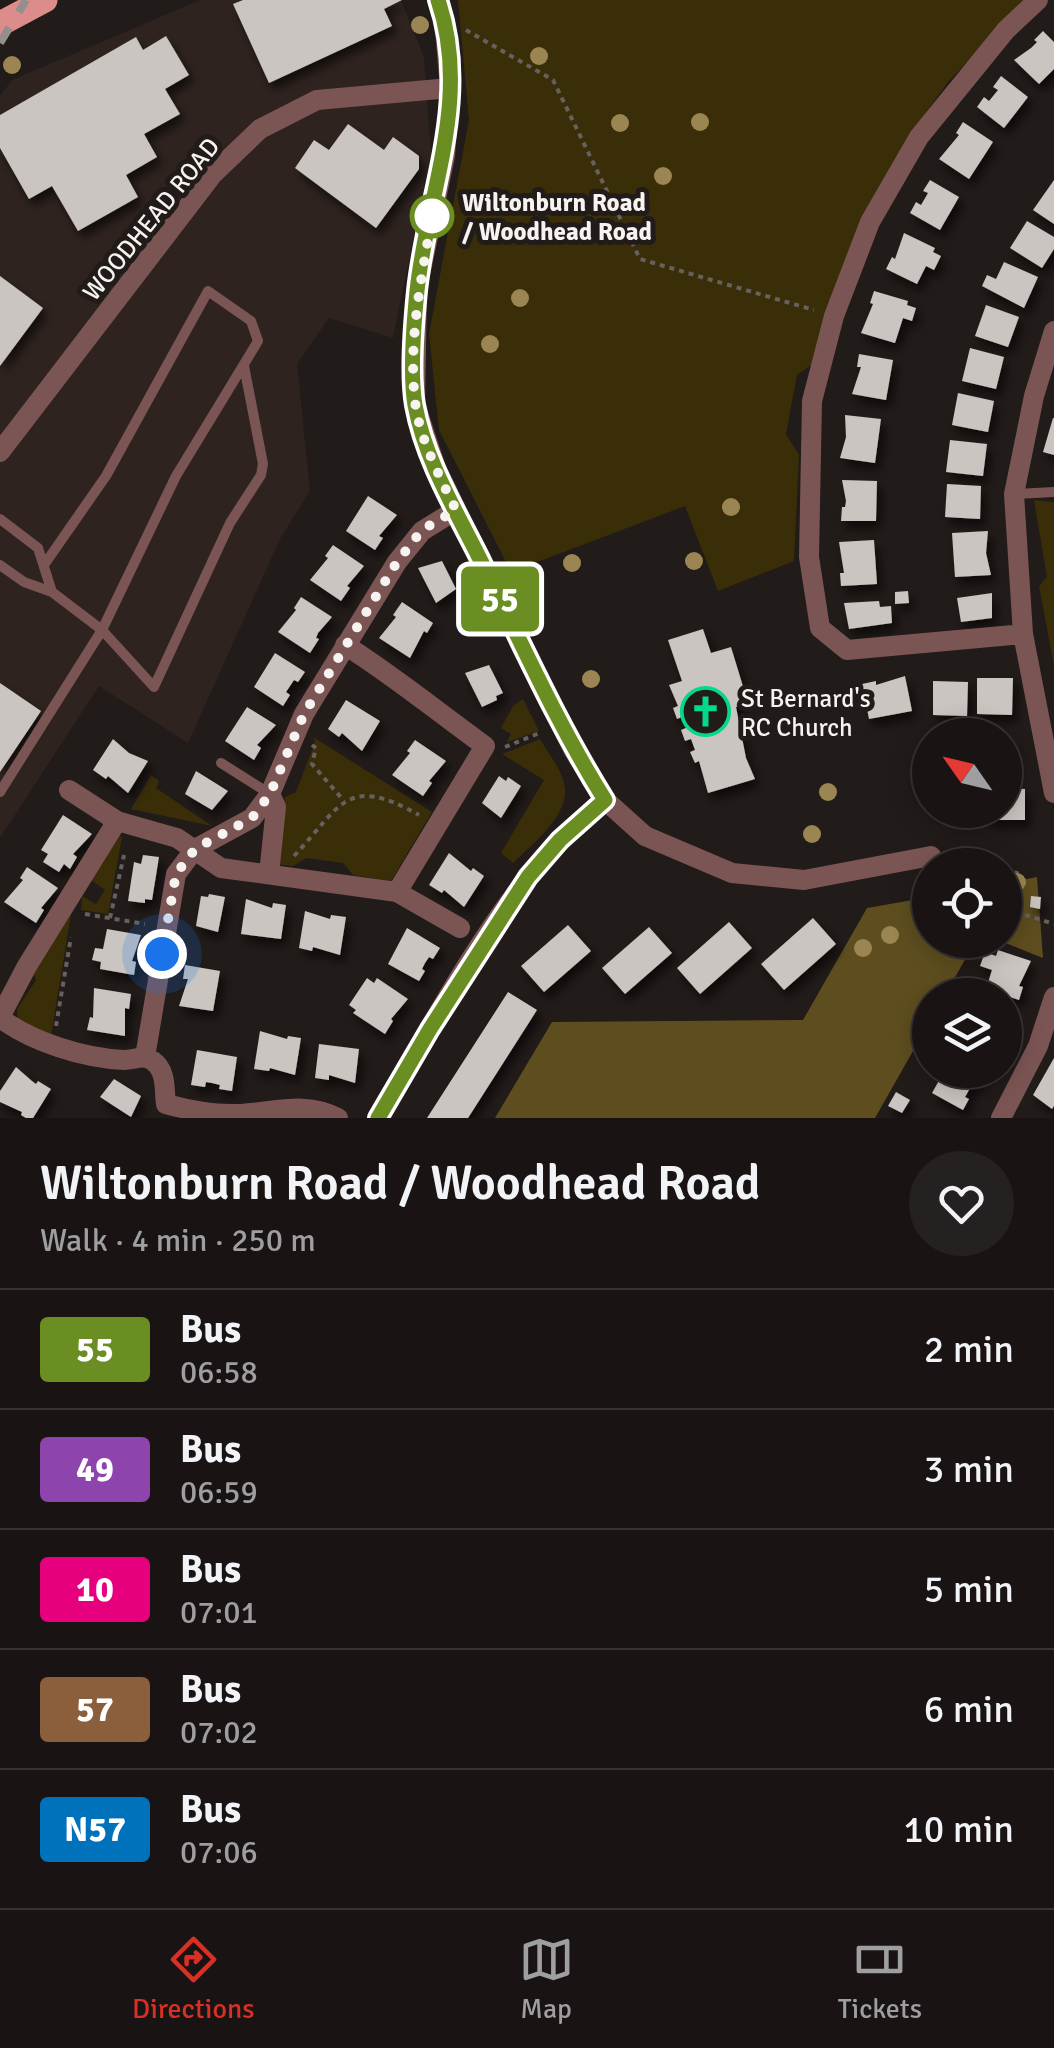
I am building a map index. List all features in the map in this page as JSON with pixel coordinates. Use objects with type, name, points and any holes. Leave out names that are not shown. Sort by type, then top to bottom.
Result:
[{"type":"main road","points":[[0,24],[45,0]]},
{"type":"street","points":[[1023,634],[848,650],[820,628],[809,557],[812,402],[834,316],[870,222],[919,137],[1006,30],[1038,0]]},
{"type":"street","points":[[441,9],[450,88],[445,156],[417,290],[415,404],[436,468],[561,724],[605,800],[644,836],[732,873],[804,880],[912,860]]},
{"type":"street","name":"WOODHEAD ROAD","points":[[0,452],[213,174],[260,129],[317,100],[450,88]]},
{"type":"street","points":[[1054,331],[1034,396],[1014,494],[1023,634],[1054,793]]},
{"type":"street","points":[[144,1057],[176,874],[195,849],[252,818],[270,794],[295,734],[397,562],[422,530],[456,510]]},
{"type":"street","points":[[346,645],[402,681],[485,746],[397,892]]},
{"type":"street","points":[[70,790],[123,823],[177,838],[222,868],[397,892],[460,928]]},
{"type":"street","points":[[270,794],[276,808],[273,875]]},
{"type":"street","points":[[378,1118],[528,877],[560,840],[605,800]]},
{"type":"street","points":[[123,823],[0,1018],[39,1043],[124,1060],[144,1057],[157,1063],[163,1073],[162,1111],[236,1114],[311,1107],[338,1118]]},
{"type":"street","points":[[1000,1118],[1038,1046],[1054,997]]},
{"type":"lane","points":[[0,792],[102,630],[176,476],[258,341],[251,321],[208,290],[106,476],[44,566]]},
{"type":"lane","points":[[0,565],[24,582],[52,592],[102,630],[154,687],[230,523],[261,475],[264,464],[244,365]]},
{"type":"lane","points":[[1014,494],[1054,492]]},
{"type":"lane","points":[[0,519],[38,548],[52,592]]},
{"type":"lane","points":[[222,763],[270,794]]},
{"type":"path","points":[[441,9],[553,80],[640,259],[834,316]]},
{"type":"path","points":[[485,746],[507,747],[561,724]]},
{"type":"path","points":[[295,734],[316,748],[312,764],[344,801]]},
{"type":"path","points":[[273,875],[344,801],[356,796],[373,795],[395,802],[437,825]]},
{"type":"path","points":[[110,918],[123,823]]},
{"type":"path","points":[[52,1046],[72,906],[110,918],[166,928]]},
{"type":"path","points":[[1022,914],[1054,924]]},
{"type":"shaded area","points":[[200,0],[401,0],[424,57],[431,155],[393,338],[329,318],[297,364],[310,491],[280,539],[188,743],[99,686],[0,838],[0,96],[12,80]]},
{"type":"shaded area","points":[[458,0],[1026,0],[948,82],[917,125],[814,363],[797,375],[786,434],[799,455],[794,561],[718,591],[685,506],[511,572],[439,430],[429,334],[469,120]]},
{"type":"shaded area","points":[[1034,500],[1054,502],[1054,666],[1039,586],[1047,577]]},
{"type":"shaded area","points":[[523,699],[539,731],[507,742],[511,734],[501,728],[513,706]]},
{"type":"shaded area","points":[[313,737],[432,812],[391,881],[353,875],[343,863],[306,858],[293,866],[276,864],[285,797],[296,792],[315,742]]},
{"type":"shaded area","points":[[540,739],[560,772],[565,795],[557,817],[513,863],[501,853],[544,780],[502,754]]},
{"type":"shaded area","points":[[151,775],[159,781],[156,788],[212,826],[131,809]]},
{"type":"shaded area","points":[[119,836],[122,837],[108,914],[81,910],[82,896],[96,904],[105,890],[91,880]]},
{"type":"shaded area","points":[[1037,877],[1043,958],[1022,950],[1022,880]]},
{"type":"shaded area","points":[[912,900],[912,958],[966,958],[955,978],[912,978],[912,1053],[875,1118],[495,1118],[552,1022],[803,1020],[867,908]]},
{"type":"shaded area","points":[[71,914],[51,1036],[18,1019],[17,1009],[36,980],[33,972]]},
{"type":"building","points":[[243,0],[402,0],[384,9],[392,26],[269,83],[233,4]]},
{"type":"building","points":[[1043,31],[1054,42],[1054,69],[1039,84],[1014,60],[1037,42],[1034,40]]},
{"type":"building","points":[[166,36],[189,75],[165,89],[180,114],[144,134],[157,157],[126,175],[138,197],[78,231],[52,186],[29,199],[0,148],[0,115],[136,37],[143,50]]},
{"type":"building","points":[[1001,76],[1028,97],[1004,128],[977,107],[984,97],[989,101],[998,90],[993,87]]},
{"type":"building","points":[[963,122],[993,142],[969,179],[939,159],[959,135],[956,133]]},
{"type":"building","points":[[348,124],[384,150],[393,137],[419,156],[419,169],[376,228],[295,168],[314,140],[329,150]]},
{"type":"building","points":[[930,180],[959,197],[940,230],[910,213],[916,202],[921,205]]},
{"type":"building","points":[[1054,180],[1054,224],[1033,210]]},
{"type":"building","points":[[1027,221],[1054,237],[1054,249],[1042,268],[1010,248]]},
{"type":"building","points":[[904,233],[935,248],[933,252],[941,256],[934,270],[926,266],[917,284],[886,269],[892,257],[895,259]]},
{"type":"building","points":[[1004,262],[1038,277],[1024,308],[982,286],[987,275],[996,279]]},
{"type":"building","points":[[0,276],[43,308],[0,366]]},
{"type":"building","points":[[874,291],[908,301],[907,305],[916,308],[912,321],[903,318],[895,343],[861,333]]},
{"type":"building","points":[[986,305],[1019,317],[1008,347],[975,336]]},
{"type":"building","points":[[970,348],[1004,357],[996,389],[962,381]]},
{"type":"building","points":[[859,354],[893,360],[886,400],[852,394],[861,367],[857,367]]},
{"type":"building","points":[[958,393],[994,401],[988,432],[952,425]]},
{"type":"building","points":[[845,415],[881,419],[875,463],[840,458],[846,437]]},
{"type":"building","points":[[1054,418],[1054,455],[1043,452]]},
{"type":"building","points":[[950,440],[987,444],[983,476],[946,472]]},
{"type":"building","points":[[842,480],[877,481],[876,521],[841,521],[846,501]]},
{"type":"building","points":[[947,484],[981,486],[980,519],[945,517]]},
{"type":"building","points":[[368,496],[397,515],[379,536],[383,538],[375,550],[346,531]]},
{"type":"building","points":[[988,531],[986,553],[991,575],[955,577],[952,533]]},
{"type":"building","points":[[874,540],[877,584],[841,586],[840,573],[844,573],[839,542]]},
{"type":"building","points":[[333,545],[364,566],[347,586],[350,588],[341,601],[310,580]]},
{"type":"building","points":[[442,561],[456,589],[436,603],[418,568]]},
{"type":"building","points":[[908,591],[909,603],[895,604],[895,592]]},
{"type":"building","points":[[992,593],[992,618],[961,622],[957,598]]},
{"type":"building","points":[[301,597],[332,617],[318,633],[319,639],[310,653],[278,632]]},
{"type":"building","points":[[879,601],[880,607],[891,606],[892,623],[849,629],[844,603]]},
{"type":"building","points":[[402,602],[433,623],[427,633],[424,631],[410,658],[379,638],[396,617],[393,615]]},
{"type":"building","name":"St Bernard's RC Church","points":[[703,629],[711,653],[731,647],[748,703],[736,707],[746,758],[755,779],[708,793],[699,761],[695,763],[690,752],[695,750],[691,739],[685,741],[681,730],[686,728],[682,717],[677,719],[673,708],[678,706],[669,685],[682,681],[668,640]]},
{"type":"building","points":[[275,653],[305,672],[286,692],[290,695],[283,706],[254,687]]},
{"type":"building","points":[[489,665],[503,693],[482,707],[465,673]]},
{"type":"building","points":[[905,676],[912,711],[869,719],[862,684],[876,681],[876,685]]},
{"type":"building","points":[[977,678],[1013,678],[1012,715],[977,714]]},
{"type":"building","points":[[933,681],[968,682],[967,716],[933,715]]},
{"type":"building","points":[[0,683],[41,711],[0,772]]},
{"type":"building","points":[[346,700],[380,721],[362,751],[342,733],[339,737],[328,729]]},
{"type":"building","points":[[247,707],[276,725],[257,745],[261,748],[254,760],[225,741]]},
{"type":"building","points":[[113,739],[129,753],[148,761],[128,793],[108,776],[106,779],[93,770]]},
{"type":"building","points":[[415,740],[446,761],[429,781],[432,783],[423,796],[392,775]]},
{"type":"building","points":[[196,771],[228,791],[212,810],[185,794]]},
{"type":"building","points":[[499,776],[521,786],[501,818],[482,803]]},
{"type":"building","points":[[1022,789],[1025,789],[1022,820]]},
{"type":"building","points":[[63,815],[92,834],[73,854],[77,857],[70,869],[64,864],[59,872],[43,862],[48,854],[41,850]]},
{"type":"building","points":[[449,853],[484,876],[464,907],[444,890],[442,893],[429,885]]},
{"type":"building","points":[[143,855],[159,857],[152,900],[128,901],[134,862],[141,864]]},
{"type":"building","points":[[27,867],[58,888],[41,908],[44,910],[36,923],[4,902],[23,880],[20,878]]},
{"type":"building","points":[[201,896],[225,897],[218,932],[196,926]]},
{"type":"building","points":[[1031,896],[1041,897],[1040,909],[1030,907]]},
{"type":"building","points":[[246,899],[272,908],[273,903],[286,905],[281,939],[241,934]]},
{"type":"building","points":[[305,911],[330,919],[331,915],[346,917],[340,955],[313,947],[312,951],[299,948]]},
{"type":"building","points":[[813,918],[836,944],[784,990],[761,964]]},
{"type":"building","points":[[729,922],[752,948],[700,994],[677,968]]},
{"type":"building","points":[[568,925],[591,951],[544,992],[521,966]]},
{"type":"building","points":[[649,927],[672,953],[625,994],[602,968]]},
{"type":"building","points":[[407,928],[440,948],[425,963],[419,981],[388,964]]},
{"type":"building","points":[[107,929],[141,935],[132,961],[136,962],[134,975],[100,969],[101,962],[92,960],[95,948],[103,949]]},
{"type":"building","points":[[983,958],[1031,961],[1022,980],[989,978],[992,970],[980,966]]},
{"type":"building","points":[[185,965],[220,971],[213,1011],[179,1006],[188,979],[183,979]]},
{"type":"building","points":[[367,978],[374,983],[377,978],[408,999],[391,1019],[385,1034],[353,1013],[356,1010],[349,1005]]},
{"type":"building","points":[[94,988],[131,994],[129,1009],[125,1008],[125,1036],[87,1030],[90,1017],[93,1018]]},
{"type":"building","points":[[508,992],[537,1010],[468,1118],[427,1118]]},
{"type":"building","points":[[260,1031],[287,1039],[301,1038],[295,1075],[270,1068],[254,1069]]},
{"type":"building","points":[[319,1044],[359,1049],[355,1083],[329,1075],[329,1080],[315,1078]]},
{"type":"building","points":[[197,1050],[237,1057],[232,1091],[206,1082],[205,1087],[191,1085]]},
{"type":"building","points":[[1054,1058],[1054,1106],[1052,1109],[1033,1095]]},
{"type":"building","points":[[16,1067],[36,1084],[38,1081],[51,1089],[33,1118],[26,1118],[22,1112],[0,1102],[0,1091]]},
{"type":"building","points":[[114,1079],[141,1096],[131,1117],[100,1097]]},
{"type":"building","points":[[935,1088],[971,1088],[963,1110],[932,1093]]},
{"type":"building","points":[[896,1092],[910,1100],[902,1113],[888,1106]]},
{"type":"railway","points":[[0,43],[26,0]]},
{"type":"bus line","name":"55","points":[[378,1118],[528,877],[560,840],[605,800],[574,751],[436,468],[415,404],[417,290],[445,156],[450,88],[444,18],[438,0]]},
{"type":"place","name":"Wiltonburn Road / Woodhead Road","points":[[432,216]]},
{"type":"place","name":"St Bernard's RC Church","points":[[706,712]]},
{"type":"route","points":[[162,954],[176,874],[195,849],[252,818],[270,794],[304,714],[397,562],[422,530],[456,510],[436,468],[415,404],[417,290],[432,216]]}]
